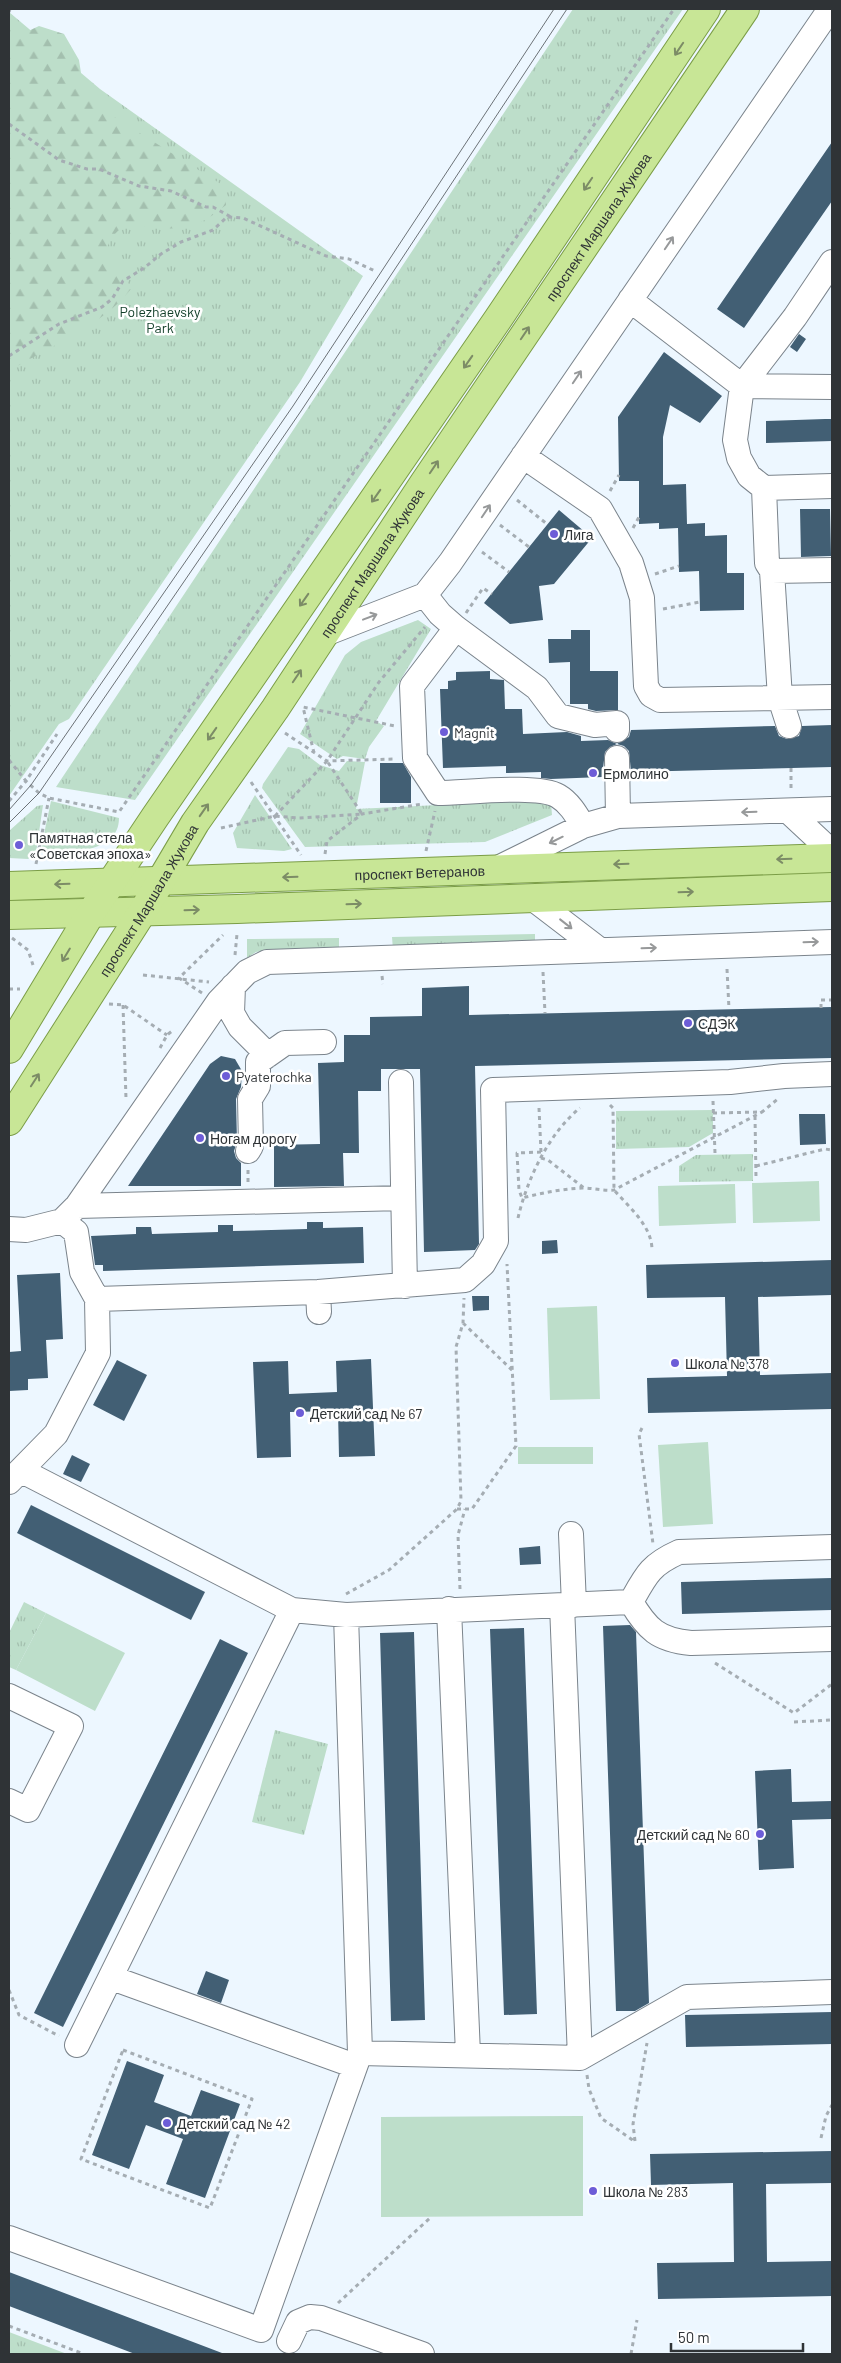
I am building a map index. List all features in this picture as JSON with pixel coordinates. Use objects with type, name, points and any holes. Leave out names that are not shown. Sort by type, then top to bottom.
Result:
[{"type":"main road","points":[[9,1049],[111,882],[498,319],[706,9]]},
{"type":"main road","name":"проспект Маршала Жукова","points":[[9,1121],[143,912],[195,823],[325,634],[429,475],[745,9]]},
{"type":"main road","name":"проспект Ветеранов","points":[[9,886],[832,858]]},
{"type":"main road","points":[[9,915],[143,912],[832,887]]},
{"type":"street","points":[[325,634],[425,596],[830,9]]},
{"type":"street","points":[[832,262],[795,317],[742,386],[735,440],[738,458],[749,476],[764,488],[832,486]]},
{"type":"street","points":[[630,300],[742,386],[832,388]]},
{"type":"street","points":[[523,456],[600,510],[631,563],[642,598],[646,686],[655,698],[660,700],[832,697]]},
{"type":"street","points":[[764,488],[767,563],[772,571],[780,698],[789,726]]},
{"type":"street","points":[[772,571],[832,570]]},
{"type":"street","points":[[425,596],[456,628],[537,688],[558,716],[595,725],[617,723],[617,730]]},
{"type":"street","points":[[456,628],[412,686],[415,758],[438,794],[540,790],[558,796],[573,810],[584,826]]},
{"type":"street","points":[[617,758],[618,816]]},
{"type":"street","points":[[790,800],[832,852]]},
{"type":"street","points":[[498,868],[584,826],[618,816],[790,800],[832,809]]},
{"type":"street","points":[[532,898],[600,950]]},
{"type":"street","points":[[70,1214],[217,1003],[247,972],[267,962],[832,942]]},
{"type":"street","points":[[232,986],[232,1013],[240,1027],[268,1055]]},
{"type":"street","points":[[248,1151],[250,1146],[250,1099],[258,1086],[258,1062],[285,1043],[324,1042]]},
{"type":"street","points":[[97,1299],[318,1302],[405,1286],[464,1280],[483,1264],[496,1241],[493,1090],[714,1082],[832,1074]]},
{"type":"street","points":[[401,1082],[405,1286]]},
{"type":"street","points":[[9,1229],[26,1230],[70,1214],[403,1198]]},
{"type":"street","points":[[70,1214],[76,1232],[82,1272],[97,1299],[98,1354],[56,1434],[15,1476],[292,1610],[346,1615],[631,1602]]},
{"type":"street","points":[[571,1534],[568,1605],[580,2058]]},
{"type":"street","points":[[631,1602],[646,1575],[659,1561],[679,1552],[832,1547]]},
{"type":"street","points":[[631,1602],[645,1624],[660,1636],[674,1642],[832,1639]]},
{"type":"street","points":[[455,1609],[468,2054]]},
{"type":"street","points":[[77,2045],[112,1978],[292,1610]]},
{"type":"street","points":[[260,2330],[358,2060],[346,1615]]},
{"type":"street","points":[[9,1696],[71,1726],[28,1810],[9,1801]]},
{"type":"street","points":[[112,1978],[358,2060],[468,2054],[580,2058],[687,1997],[832,1992]]},
{"type":"street","points":[[9,2238],[260,2330],[287,2347],[298,2322],[310,2317],[321,2318],[422,2354]]},
{"type":"path","points":[[9,760],[26,781],[39,793],[49,798],[119,812],[674,9]]},
{"type":"path","points":[[9,124],[59,160],[87,169],[99,169],[139,186],[171,191],[206,206],[213,206],[232,218]]},
{"type":"path","points":[[9,356],[59,324],[102,307],[112,299],[123,281],[144,268],[161,254],[181,242],[213,230],[227,218],[243,218],[326,256],[349,259],[375,270]]},
{"type":"path","points":[[513,497],[547,524]]},
{"type":"path","points":[[496,521],[529,547]]},
{"type":"path","points":[[477,549],[509,572]]},
{"type":"path","points":[[637,580],[679,566]]},
{"type":"path","points":[[456,628],[483,588],[492,594]]},
{"type":"path","points":[[643,613],[700,602]]},
{"type":"path","points":[[276,816],[327,762],[379,682],[427,623]]},
{"type":"path","points":[[314,753],[303,707],[414,730]]},
{"type":"path","points":[[285,732],[327,762],[362,814]]},
{"type":"path","points":[[9,801],[26,781],[57,734]]},
{"type":"path","points":[[327,762],[415,758]]},
{"type":"path","points":[[790,800],[791,768]]},
{"type":"path","points":[[251,781],[301,855]]},
{"type":"path","points":[[221,828],[276,816],[298,818],[362,814],[431,803],[438,794]]},
{"type":"path","points":[[426,852],[438,794]]},
{"type":"path","points":[[36,865],[49,798]]},
{"type":"path","points":[[325,854],[327,841],[362,814]]},
{"type":"path","points":[[179,978],[223,935]]},
{"type":"path","points":[[9,937],[28,950],[33,967]]},
{"type":"path","points":[[727,969],[728,1009]]},
{"type":"path","points":[[143,975],[232,986]]},
{"type":"path","points":[[544,977],[544,1014]]},
{"type":"path","points":[[9,989],[20,989],[26,983]]},
{"type":"path","points":[[98,984],[104,1003],[123,1005],[166,1035]]},
{"type":"path","points":[[821,1008],[821,1000],[832,1000]]},
{"type":"path","points":[[123,1005],[126,1108]]},
{"type":"path","points":[[522,1198],[548,1191],[584,1188],[601,1191],[614,1190],[762,1112],[784,1094],[784,1076]]},
{"type":"path","points":[[714,1082],[715,1153]]},
{"type":"path","points":[[516,1224],[522,1198],[541,1158],[570,1117],[608,1086]]},
{"type":"path","points":[[608,1086],[608,1104],[613,1108],[614,1190],[641,1220],[652,1241],[652,1250]]},
{"type":"path","points":[[539,1088],[541,1158]]},
{"type":"path","points":[[713,1113],[762,1112]]},
{"type":"path","points":[[755,1116],[756,1178]]},
{"type":"path","points":[[756,1166],[825,1149],[832,1150]]},
{"type":"path","points":[[522,1198],[519,1190],[517,1153],[541,1152]]},
{"type":"path","points":[[541,1158],[548,1160],[584,1188]]},
{"type":"path","points":[[457,1509],[472,1508],[516,1446],[506,1255]]},
{"type":"path","points":[[321,1612],[322,1604],[358,1588],[389,1570],[457,1509],[461,1500],[456,1347],[463,1323],[464,1280]]},
{"type":"path","points":[[463,1323],[513,1371]]},
{"type":"path","points":[[642,1428],[640,1434],[654,1546],[659,1561]]},
{"type":"path","points":[[455,1609],[458,1535],[465,1508]]},
{"type":"path","points":[[691,1643],[694,1650],[794,1713],[832,1684]]},
{"type":"path","points":[[794,1722],[832,1720]]},
{"type":"path","points":[[9,1990],[19,2015],[77,2045]]},
{"type":"path","points":[[580,2058],[586,2066],[589,2089],[601,2118],[635,2141],[633,2124],[652,2017]]},
{"type":"path","points":[[123,2050],[252,2099],[210,2208],[81,2159],[115,2070],[123,2050]]},
{"type":"path","points":[[821,2138],[826,2116],[832,2104]]},
{"type":"path","points":[[321,2318],[431,2217]]},
{"type":"path","points":[[631,2354],[637,2320]]},
{"type":"path","points":[[9,2326],[84,2354]]},
{"type":"green space","points":[[573,9],[683,9],[135,800],[56,787]]},
{"type":"green space","name":"Polezhaevsky Park","points":[[9,12],[100,89],[363,276],[300,382],[69,719],[59,724],[9,796]]},
{"type":"green space","points":[[39,26],[64,34],[79,60],[83,86],[111,115],[224,186],[226,205],[204,220],[186,227],[133,226],[124,227],[117,232],[110,242],[104,257],[121,267],[131,289],[119,302],[90,325],[9,371],[9,40]]},
{"type":"green space","points":[[418,620],[431,629],[376,721],[384,726],[369,747],[365,759],[343,756],[337,759],[300,734],[345,655],[361,642]]},
{"type":"green space","points":[[288,747],[299,749],[320,765],[339,771],[347,761],[365,762],[356,809],[543,800],[551,803],[552,815],[485,842],[305,847],[262,788]]},
{"type":"green space","points":[[255,795],[292,849],[284,851],[237,848],[233,833]]},
{"type":"green space","points":[[51,801],[119,818],[117,830],[110,839],[101,845],[89,849],[40,853]]},
{"type":"green space","points":[[43,805],[36,853],[28,859],[9,858],[9,831],[37,806]]},
{"type":"green space","points":[[535,934],[535,947],[393,950],[392,937]]},
{"type":"green space","points":[[339,938],[339,949],[267,950],[256,952],[247,958],[247,939]]},
{"type":"green space","points":[[713,1110],[713,1133],[689,1147],[616,1149],[616,1111]]},
{"type":"green space","points":[[753,1154],[753,1181],[679,1182],[679,1166],[696,1155]]},
{"type":"green space","points":[[819,1181],[820,1221],[753,1223],[752,1183]]},
{"type":"green space","points":[[735,1184],[736,1223],[659,1226],[658,1186]]},
{"type":"green space","points":[[597,1306],[600,1399],[550,1400],[547,1308]]},
{"type":"green space","points":[[708,1442],[713,1524],[663,1527],[658,1445]]},
{"type":"green space","points":[[518,1447],[593,1447],[593,1464],[518,1464]]},
{"type":"green space","points":[[24,1602],[46,1613],[16,1670],[9,1667],[9,1633]]},
{"type":"green space","points":[[46,1613],[125,1653],[95,1711],[16,1670]]},
{"type":"green space","points":[[275,1730],[328,1744],[304,1835],[252,1822]]},
{"type":"green space","points":[[583,2116],[583,2216],[381,2217],[381,2117]]},
{"type":"green space","points":[[9,2332],[67,2354],[9,2354]]},
{"type":"building","points":[[832,142],[832,201],[744,328],[717,309]]},
{"type":"building","points":[[799,334],[806,339],[797,352],[790,347]]},
{"type":"building","points":[[664,352],[722,396],[700,423],[670,405],[663,437],[663,485],[686,484],[687,524],[705,523],[705,536],[727,535],[727,573],[744,573],[744,610],[700,611],[699,571],[679,572],[678,528],[659,529],[659,523],[639,524],[639,481],[619,481],[618,417]]},
{"type":"building","points":[[832,419],[832,441],[766,443],[766,421]]},
{"type":"building","points":[[800,509],[830,509],[831,556],[801,557]]},
{"type":"building","points":[[559,510],[592,538],[554,584],[539,586],[543,620],[510,624],[484,603]]},
{"type":"building","points":[[571,630],[590,630],[590,671],[618,671],[618,710],[596,711],[588,709],[588,704],[570,704],[570,662],[549,663],[548,639],[571,639]]},
{"type":"building","points":[[490,671],[490,679],[504,680],[505,709],[522,709],[523,734],[567,732],[581,736],[581,741],[608,740],[617,744],[605,752],[602,777],[541,778],[541,772],[506,773],[506,766],[443,768],[440,689],[448,689],[448,681],[456,680],[456,672]]},
{"type":"building","points":[[832,725],[832,767],[631,772],[629,751],[624,746],[617,744],[629,737],[631,730],[775,726],[779,736],[787,739],[799,736],[802,726]]},
{"type":"building","points":[[380,763],[403,763],[411,777],[411,803],[380,803]]},
{"type":"building","points":[[469,986],[469,1015],[832,1007],[832,1058],[475,1066],[479,1244],[475,1250],[424,1252],[420,1069],[381,1069],[381,1091],[358,1091],[359,1153],[343,1153],[344,1186],[274,1187],[274,1145],[320,1144],[318,1063],[344,1062],[344,1035],[370,1035],[370,1017],[422,1016],[422,988]]},
{"type":"building","points":[[221,1056],[235,1059],[242,1071],[241,1087],[236,1099],[237,1142],[234,1151],[236,1158],[241,1163],[241,1186],[128,1186],[210,1064]]},
{"type":"building","points":[[799,1114],[825,1114],[826,1144],[800,1145]]},
{"type":"building","points":[[307,1222],[323,1222],[323,1228],[363,1227],[364,1263],[103,1271],[103,1265],[95,1265],[91,1236],[136,1234],[136,1227],[151,1227],[152,1234],[218,1232],[218,1225],[233,1225],[233,1231],[307,1229]]},
{"type":"building","points":[[557,1240],[558,1253],[542,1254],[542,1241]]},
{"type":"building","points":[[832,1260],[832,1295],[758,1297],[760,1375],[832,1373],[832,1409],[648,1413],[647,1378],[727,1376],[725,1297],[647,1298],[646,1265]]},
{"type":"building","points":[[60,1273],[63,1339],[46,1340],[48,1378],[28,1379],[28,1390],[9,1391],[9,1352],[21,1351],[17,1275]]},
{"type":"building","points":[[472,1296],[489,1296],[489,1310],[473,1311]]},
{"type":"building","points":[[371,1359],[375,1456],[339,1457],[338,1411],[290,1412],[291,1457],[257,1458],[253,1362],[288,1361],[289,1394],[337,1392],[336,1361]]},
{"type":"building","points":[[117,1360],[147,1375],[124,1421],[93,1405]]},
{"type":"building","points":[[72,1455],[90,1464],[81,1482],[63,1474]]},
{"type":"building","points":[[31,1505],[205,1592],[191,1620],[17,1533]]},
{"type":"building","points":[[540,1546],[541,1564],[520,1565],[519,1548]]},
{"type":"building","points":[[832,1578],[832,1610],[682,1614],[681,1582]]},
{"type":"building","points":[[630,1625],[636,1632],[649,2003],[635,2011],[616,2011],[603,1626]]},
{"type":"building","points":[[524,1628],[537,2014],[504,2015],[490,1629]]},
{"type":"building","points":[[414,1632],[425,2020],[391,2021],[380,1633]]},
{"type":"building","points":[[220,1639],[248,1653],[63,2027],[34,2013]]},
{"type":"building","points":[[791,1769],[792,1802],[832,1801],[832,1819],[792,1820],[794,1868],[759,1870],[755,1771]]},
{"type":"building","points":[[206,1971],[229,1980],[221,2003],[197,1994]]},
{"type":"building","points":[[832,2012],[832,2044],[686,2047],[685,2015]]},
{"type":"building","points":[[127,2061],[164,2075],[154,2102],[191,2116],[201,2090],[240,2104],[205,2198],[166,2184],[183,2139],[146,2125],[129,2169],[92,2155]]},
{"type":"building","points":[[832,2151],[832,2183],[766,2184],[767,2262],[832,2261],[832,2296],[658,2299],[657,2263],[734,2262],[733,2183],[651,2185],[650,2154]]},
{"type":"building","points":[[9,2272],[222,2353],[135,2354],[9,2306]]},
{"type":"tram line","points":[[9,810],[31,785],[293,406],[554,9]]},
{"type":"tram line","points":[[9,823],[39,793],[301,411],[567,9]]},
{"type":"place","name":"Лига","points":[[554,534]]},
{"type":"place","name":"Magnit","points":[[444,732]]},
{"type":"place","name":"Ермолино","points":[[593,773]]},
{"type":"place","name":"Памятная стела «Советская эпоха»","points":[[19,845]]},
{"type":"place","name":"СДЭК","points":[[688,1023]]},
{"type":"place","name":"Pyaterochka","points":[[226,1076]]},
{"type":"place","name":"Ногам дорогу","points":[[200,1138]]},
{"type":"place","name":"Школа № 378","points":[[675,1363]]},
{"type":"place","name":"Детский сад № 67","points":[[300,1413]]},
{"type":"place","name":"Детский сад № 60","points":[[760,1834]]},
{"type":"place","name":"Детский сад № 42","points":[[167,2123]]},
{"type":"place","name":"Школа № 283","points":[[593,2191]]}]
